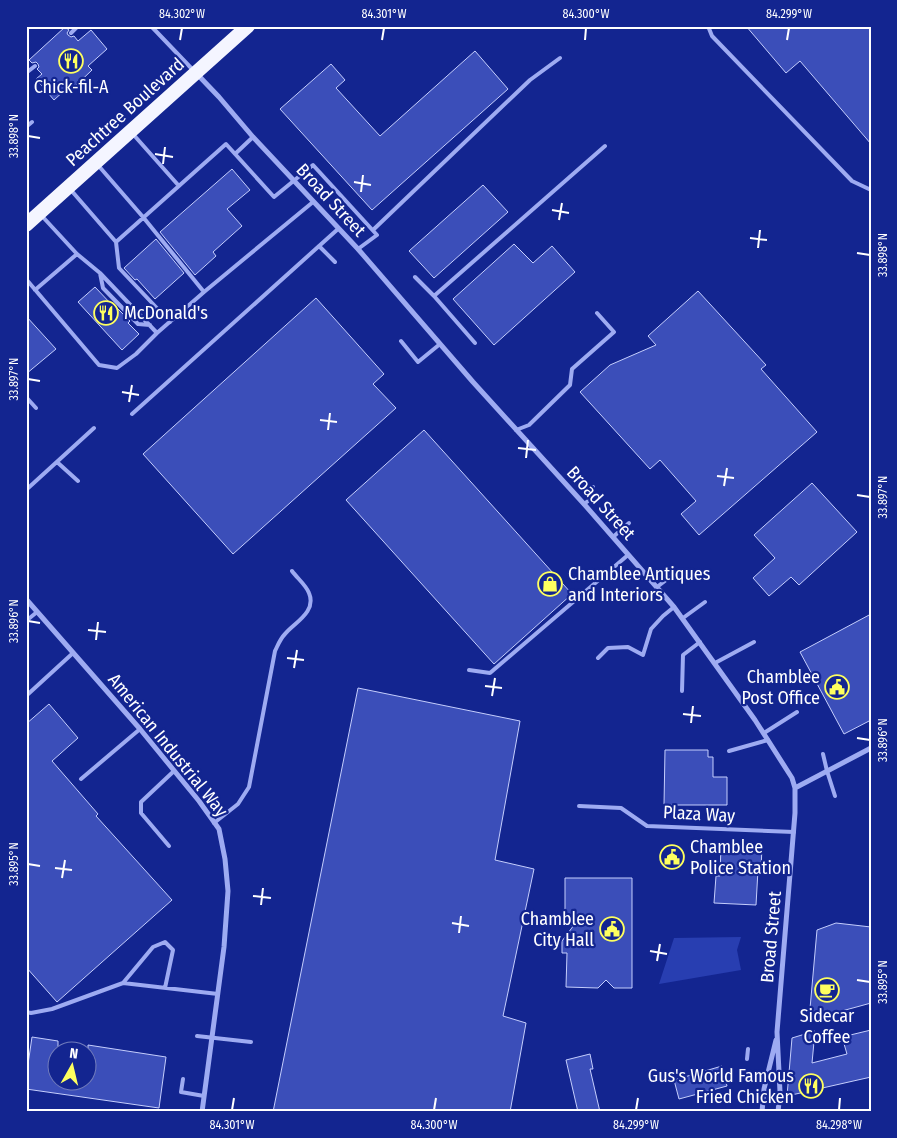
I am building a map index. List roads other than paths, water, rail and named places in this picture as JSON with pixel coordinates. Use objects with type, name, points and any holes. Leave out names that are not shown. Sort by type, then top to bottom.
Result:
[{"type":"highway","name":"Peachtree Boulevard","points":[[26,225],[248,26]]},
{"type":"street","name":"Broad Street","points":[[196,73],[358,249],[516,430],[674,606],[764,733],[792,778],[796,799],[777,1032],[780,1092],[778,1112]]},
{"type":"street","name":"American Industrial Way","points":[[26,600],[140,729],[199,801],[219,829],[225,859],[228,891],[224,947],[202,1112]]},
{"type":"street","points":[[795,788],[871,748]]},
{"type":"street","name":"Broad Street","points":[[762,1112],[764,1089],[777,1032]]},
{"type":"lane","points":[[71,33],[78,26]]},
{"type":"lane","points":[[151,26],[196,73]]},
{"type":"lane","points":[[708,26],[712,36],[846,175],[852,181],[871,190]]},
{"type":"lane","points":[[373,230],[530,80],[560,58]]},
{"type":"lane","points":[[26,73],[34,66]]},
{"type":"lane","points":[[26,127],[32,122]]},
{"type":"lane","points":[[131,131],[179,186]]},
{"type":"lane","points":[[234,154],[253,137]]},
{"type":"lane","points":[[116,242],[226,144],[274,197],[314,165],[377,234],[358,249]]},
{"type":"lane","points":[[434,296],[605,146]]},
{"type":"lane","points":[[96,163],[144,217],[204,292]]},
{"type":"lane","points":[[69,187],[116,242],[119,268],[170,322]]},
{"type":"lane","points":[[26,279],[99,365],[117,368],[136,354],[204,292],[313,202]]},
{"type":"lane","points":[[39,214],[77,254],[100,273],[157,333]]},
{"type":"lane","points":[[132,414],[338,229]]},
{"type":"lane","points":[[319,246],[335,262]]},
{"type":"lane","points":[[35,290],[77,254]]},
{"type":"lane","points":[[100,273],[103,288],[126,312],[138,324],[150,325]]},
{"type":"lane","points":[[415,277],[475,343]]},
{"type":"lane","points":[[516,430],[529,425],[570,385],[572,369],[614,332],[597,313]]},
{"type":"lane","points":[[401,341],[418,362],[440,344]]},
{"type":"lane","points":[[26,397],[36,408]]},
{"type":"lane","points":[[26,490],[94,428]]},
{"type":"lane","points":[[57,462],[78,481]]},
{"type":"lane","points":[[584,504],[592,498],[593,487]]},
{"type":"lane","points":[[613,537],[629,523]]},
{"type":"lane","points":[[468,670],[490,673],[628,555]]},
{"type":"lane","points":[[657,587],[678,570]]},
{"type":"lane","points":[[214,823],[238,804],[249,787],[275,651],[279,640],[306,614],[311,602],[309,592],[292,572]]},
{"type":"lane","points":[[683,618],[705,602]]},
{"type":"lane","points":[[598,658],[608,648],[628,647],[643,655],[651,629],[674,606]]},
{"type":"lane","points":[[26,621],[37,612]]},
{"type":"lane","points":[[682,691],[682,655],[700,642]]},
{"type":"lane","points":[[715,663],[754,642]]},
{"type":"lane","points":[[26,696],[73,653]]},
{"type":"lane","points":[[764,733],[797,712]]},
{"type":"lane","points":[[81,780],[140,729]]},
{"type":"lane","points":[[728,751],[768,740]]},
{"type":"lane","points":[[823,754],[826,771],[835,796]]},
{"type":"lane","points":[[169,846],[142,813],[141,802],[174,770]]},
{"type":"lane","name":"Plaza Way","points":[[579,806],[621,808],[647,826],[794,832]]},
{"type":"lane","points":[[123,983],[153,947],[165,942],[173,950],[165,988]]},
{"type":"lane","points":[[26,1012],[31,1013],[52,1009],[123,983],[218,994]]},
{"type":"lane","points":[[197,1036],[252,1042]]},
{"type":"lane","points":[[747,1059],[748,1048]]},
{"type":"lane","points":[[183,1079],[181,1092],[204,1096]]},
{"type":"place","name":"Chick-fil-A","points":[[71,61]]},
{"type":"place","name":"McDonald's","points":[[106,313]]},
{"type":"place","name":"Chamblee Antiques and Interiors","points":[[550,584]]},
{"type":"place","name":"Chamblee Post Office","points":[[837,687]]},
{"type":"place","name":"Chamblee Police Station","points":[[672,857]]},
{"type":"place","name":"Chamblee City Hall","points":[[612,929]]},
{"type":"place","name":"Sidecar Coffee","points":[[827,990]]},
{"type":"place","name":"Gus's World Famous Fried Chicken","points":[[811,1086]]}]
